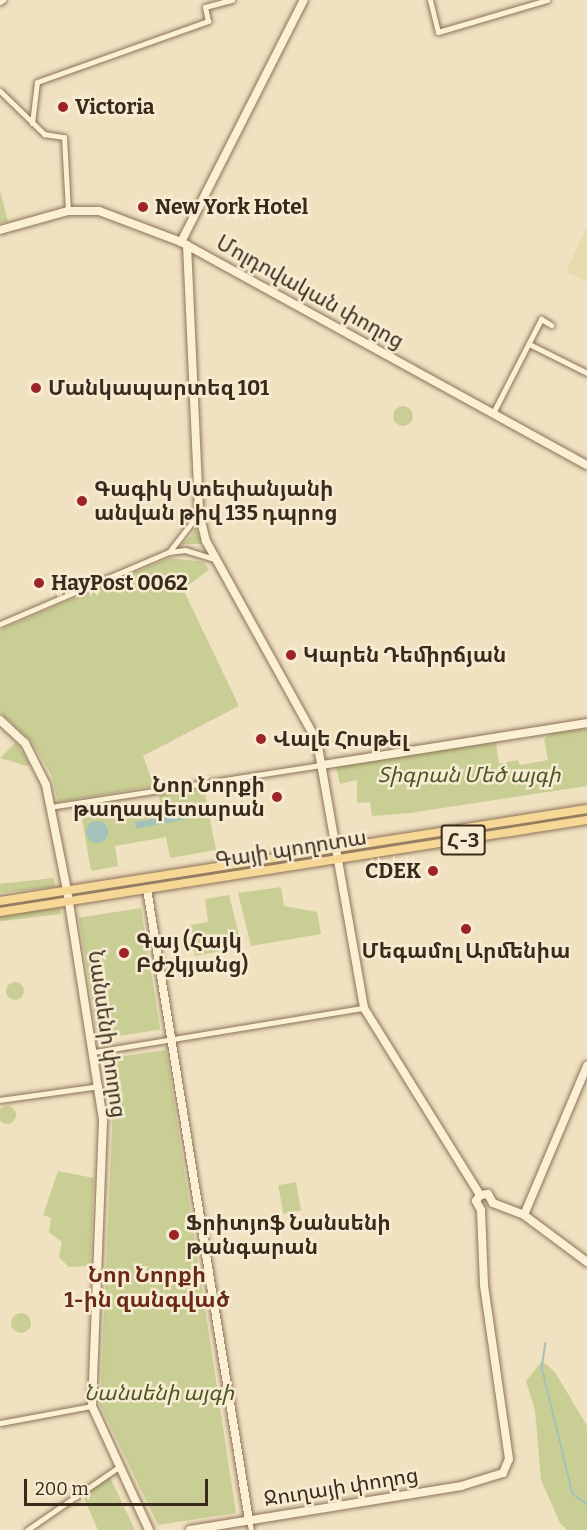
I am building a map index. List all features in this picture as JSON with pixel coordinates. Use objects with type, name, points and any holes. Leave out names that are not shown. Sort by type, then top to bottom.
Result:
[{"type":"main road","name":"Գայի պողոտա","points":[[0,901],[587,809]]},
{"type":"main road","name":"Գայի պողոտա","points":[[0,912],[587,820]]},
{"type":"street","points":[[32,123],[37,81],[208,21],[204,7],[232,0]]},
{"type":"street","points":[[304,0],[184,243],[199,513],[215,560],[317,741],[364,1008],[480,1195]]},
{"type":"street","points":[[430,0],[438,32],[547,0]]},
{"type":"street","points":[[0,91],[44,134],[63,137],[68,212]]},
{"type":"street","points":[[0,103],[7,98]]},
{"type":"street","name":"Մոլդովական փողոց","points":[[0,230],[68,212],[99,211],[184,243],[587,465]]},
{"type":"street","points":[[493,413],[541,319],[551,325]]},
{"type":"street","points":[[529,344],[587,372]]},
{"type":"street","points":[[169,552],[199,513]]},
{"type":"street","points":[[0,624],[169,552],[185,549],[215,560]]},
{"type":"street","name":"Նանսենի փողոց","points":[[0,720],[25,743],[46,785],[67,890],[104,1121],[92,1406],[149,1530]]},
{"type":"street","points":[[50,807],[587,723]]},
{"type":"street","points":[[147,889],[251,1530]]},
{"type":"street","points":[[94,1052],[364,1008]]},
{"type":"street","points":[[524,1215],[587,1066]]},
{"type":"street","points":[[0,1100],[99,1086]]},
{"type":"street","points":[[493,1203],[481,1210],[476,1201],[480,1195],[488,1194],[493,1203],[524,1215],[587,1262]]},
{"type":"street","name":"Ջուղայի փողոց","points":[[190,1530],[497,1477],[509,1459],[484,1285],[481,1210]]},
{"type":"street","points":[[0,1423],[92,1406]]},
{"type":"street","points":[[27,1530],[120,1466]]},
{"type":"shaded area","points":[[587,226],[587,281],[566,272]]},
{"type":"green space","points":[[0,191],[8,221],[0,223]]},
{"type":"green space","points":[[403,406],[410,409],[413,416],[410,423],[403,426],[396,423],[393,416],[396,409]]},
{"type":"green space","points":[[196,527],[202,544],[182,544],[191,536]]},
{"type":"green space","points":[[169,558],[204,562],[209,570],[183,589],[239,706],[143,756],[154,786],[58,802],[51,774],[31,741],[0,712],[0,630]]},
{"type":"green space","name":"Տիգրան Մեծ այգի","points":[[587,729],[587,786],[410,813],[372,816],[370,802],[357,803],[357,780],[340,784],[336,767],[496,742],[499,764],[518,760],[520,765],[548,760],[544,739],[552,733]]},
{"type":"green space","points":[[16,742],[30,764],[27,766],[0,758]]},
{"type":"green space","points":[[204,788],[216,850],[170,858],[166,837],[115,846],[118,866],[91,871],[82,818],[160,804],[159,795]]},
{"type":"green space","points":[[54,878],[55,887],[0,893],[0,884]]},
{"type":"green space","points":[[281,887],[284,906],[317,912],[321,934],[251,946],[238,893]]},
{"type":"green space","points":[[229,895],[242,947],[195,956],[191,925],[208,922],[205,899]]},
{"type":"green space","points":[[60,906],[61,914],[0,921],[0,913]]},
{"type":"green space","points":[[141,908],[160,1029],[98,1039],[79,918]]},
{"type":"green space","points":[[15,982],[23,987],[24,991],[19,999],[15,1000],[7,995],[6,991],[11,983]]},
{"type":"green space","name":"Նանսենի այգի","points":[[166,1050],[236,1513],[158,1525],[100,1405],[112,1125],[103,1059]]},
{"type":"green space","points":[[7,1106],[13,1109],[16,1115],[13,1121],[7,1124],[1,1121],[-2,1115],[1,1109]]},
{"type":"green space","points":[[58,1171],[94,1178],[90,1266],[69,1267],[59,1257],[62,1242],[49,1232],[51,1218],[43,1215]]},
{"type":"green space","points":[[296,1182],[301,1211],[283,1214],[278,1185]]},
{"type":"green space","points":[[17,1313],[25,1313],[31,1319],[31,1327],[25,1333],[17,1333],[11,1327],[11,1319]]},
{"type":"green space","points":[[542,1361],[555,1372],[587,1426],[587,1530],[567,1530],[560,1523],[541,1480],[535,1410],[526,1381]]},
{"type":"green space","points":[[109,1475],[135,1530],[98,1530],[81,1492]]},
{"type":"water","points":[[186,813],[187,819],[136,829],[135,822]]},
{"type":"water","points":[[93,821],[101,821],[108,828],[108,836],[101,843],[93,843],[86,836],[86,828]]},
{"type":"waterway","points":[[546,1343],[542,1367],[573,1494],[587,1504]]},
{"type":"place","name":"Victoria","points":[[63,107]]},
{"type":"place","name":"New York Hotel","points":[[143,207]]},
{"type":"place","name":"Մանկապարտեզ 101","points":[[36,388]]},
{"type":"place","name":"Գագիկ Ստեփանյանի անվան թիվ 135 դպրոց","points":[[82,501]]},
{"type":"place","name":"HayPost 0062","points":[[39,583]]},
{"type":"place","name":"Կարեն Դեմիրճյան","points":[[291,655]]},
{"type":"place","name":"Վալե Հոսթել","points":[[261,739]]},
{"type":"place","name":"Նոր Նորքի թաղապետարան","points":[[277,797]]},
{"type":"place","name":"CDEK","points":[[433,871]]},
{"type":"place","name":"Մեգամոլ Արմենիա","points":[[466,929]]},
{"type":"place","name":"Գայ (Հայկ Բժշկյանց)","points":[[124,953]]},
{"type":"place","name":"Ֆրիտյոֆ Նանսենի թանգարան","points":[[174,1235]]},
{"type":"district","name":"Նոր Նորքի 1-ին զանգված","points":[[147,1286]]}]
